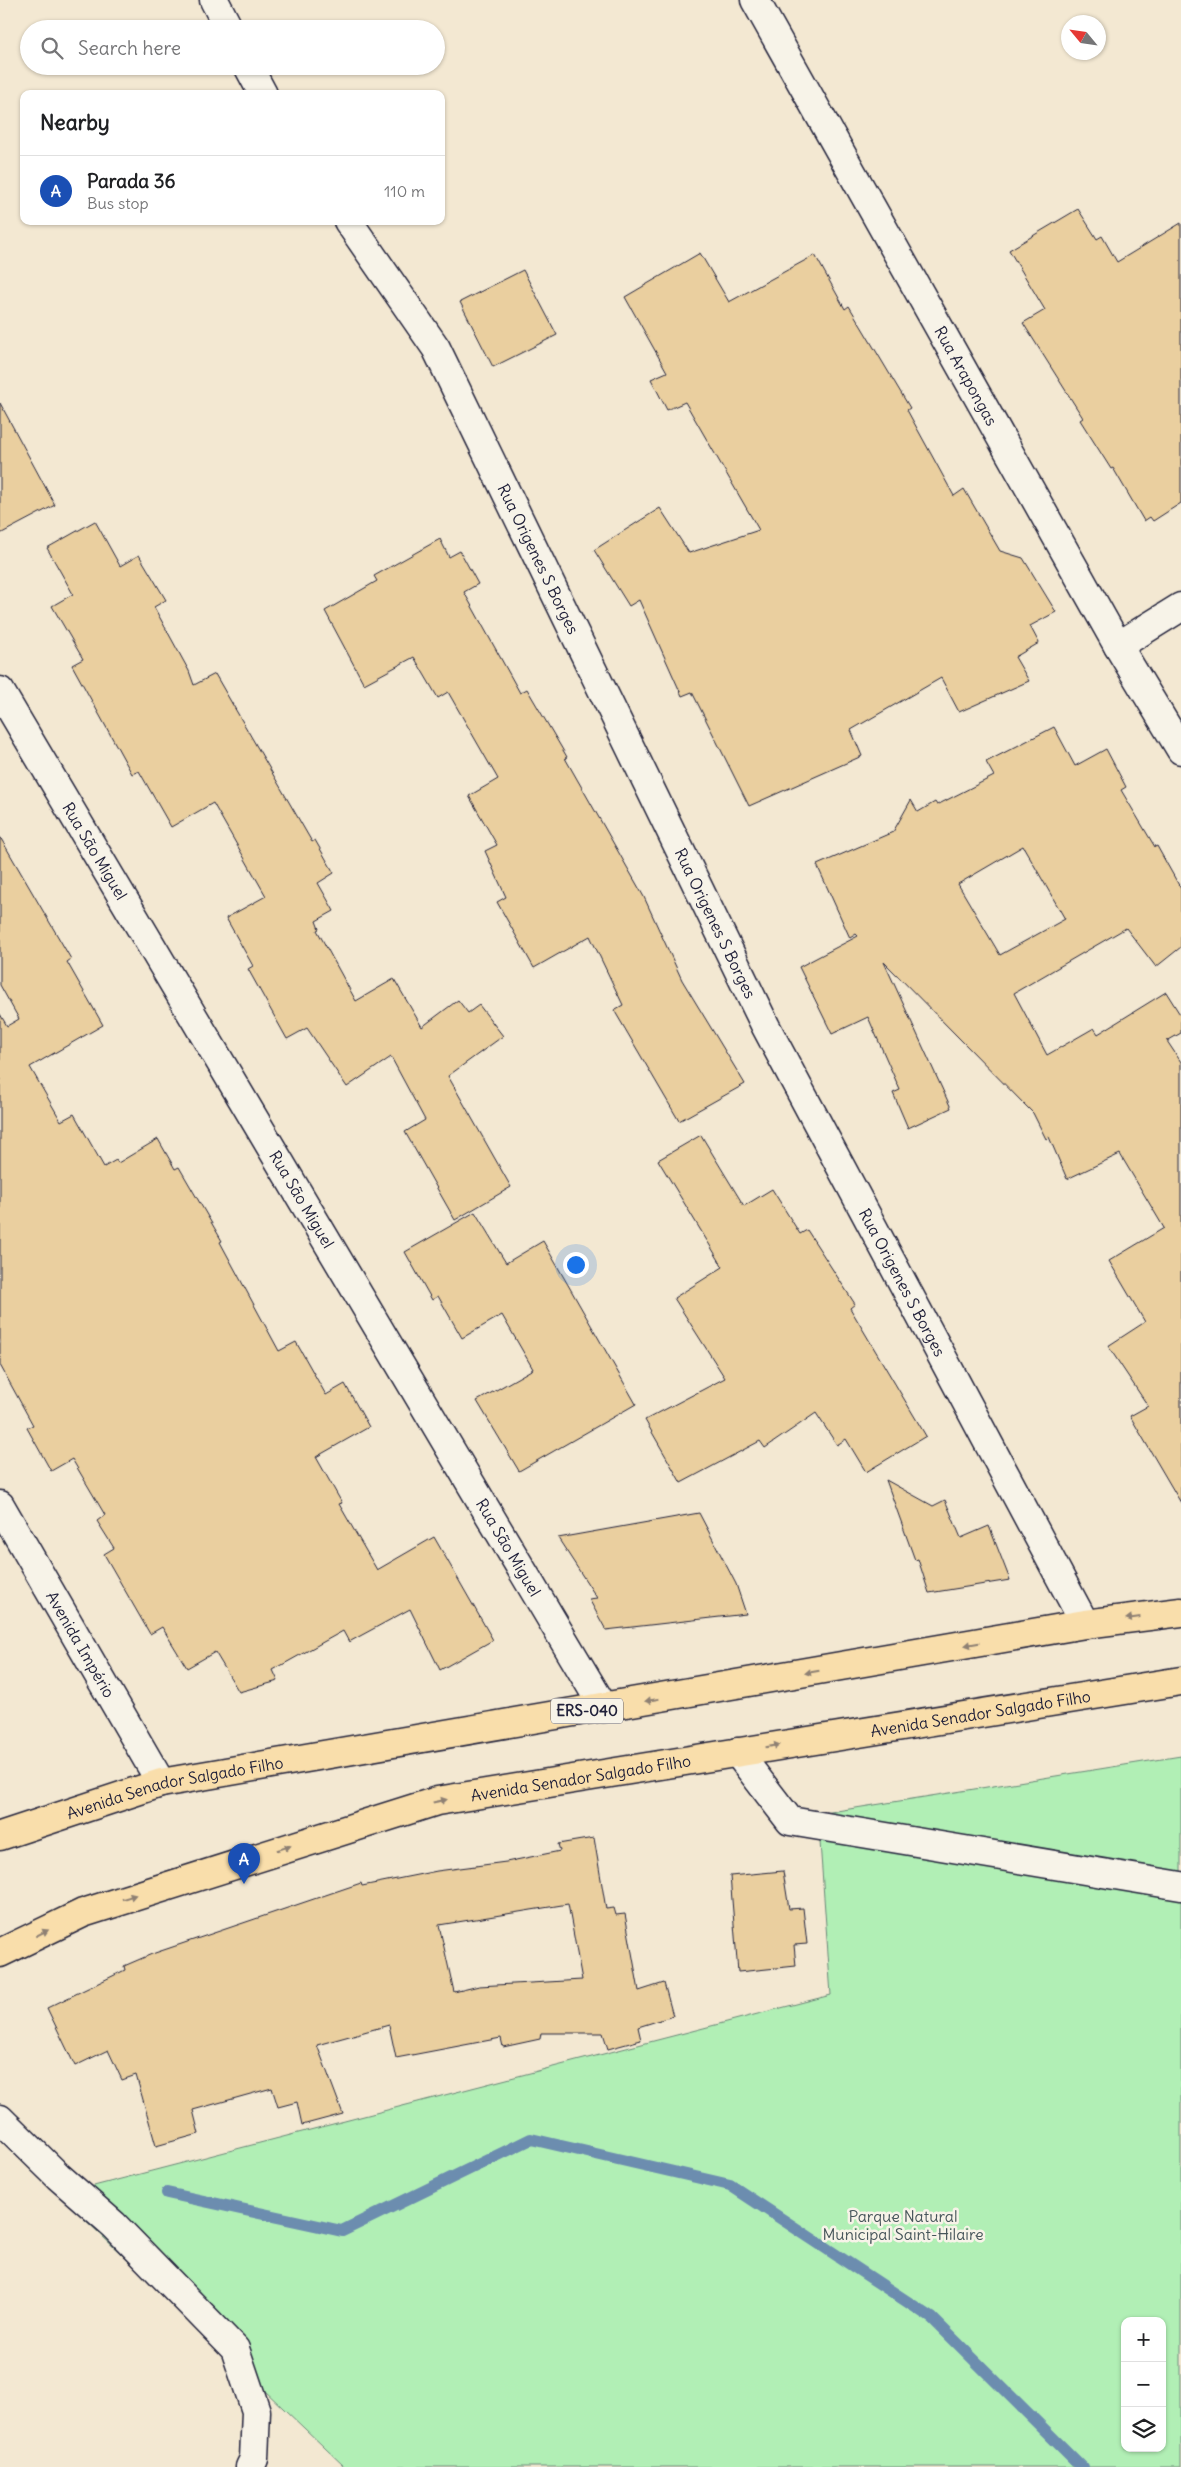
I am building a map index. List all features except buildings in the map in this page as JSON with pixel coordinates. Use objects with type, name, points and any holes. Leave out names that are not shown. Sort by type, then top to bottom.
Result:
[{"type":"main road","name":"Avenida Senador Salgado Filho","points":[[0,1836],[161,1783],[389,1742],[604,1708],[1085,1624],[1181,1612]]},
{"type":"main road","name":"Avenida Senador Salgado Filho","points":[[0,1953],[83,1913],[437,1801],[1181,1681]]},
{"type":"street","points":[[214,0],[224,20]]},
{"type":"street","name":"Rua Arapongas","points":[[755,0],[1118,646],[1181,750]]},
{"type":"street","points":[[253,75],[261,90]]},
{"type":"street","name":"Rua Origenes S Borges","points":[[351,225],[436,348],[766,1027],[1085,1624]]},
{"type":"street","points":[[1118,646],[1181,607]]},
{"type":"street","name":"Rua São Miguel","points":[[0,691],[604,1708]]},
{"type":"street","name":"Avenida Império","points":[[0,1505],[161,1783]]},
{"type":"street","points":[[738,1752],[790,1822],[1181,1886]]},
{"type":"street","points":[[0,2119],[58,2176],[114,2225],[235,2348],[256,2411],[254,2459],[250,2467]]},
{"type":"green space","name":"Parque Natural Municipal Saint-Hilaire","points":[[1181,1756],[1181,2467],[345,2467],[59,2195],[831,1995],[818,1814]]},
{"type":"waterway","points":[[167,2193],[342,2231],[531,2139],[730,2185],[932,2318],[1082,2467]]},
{"type":"place","name":"Parada 36","points":[[244,1884]]}]
